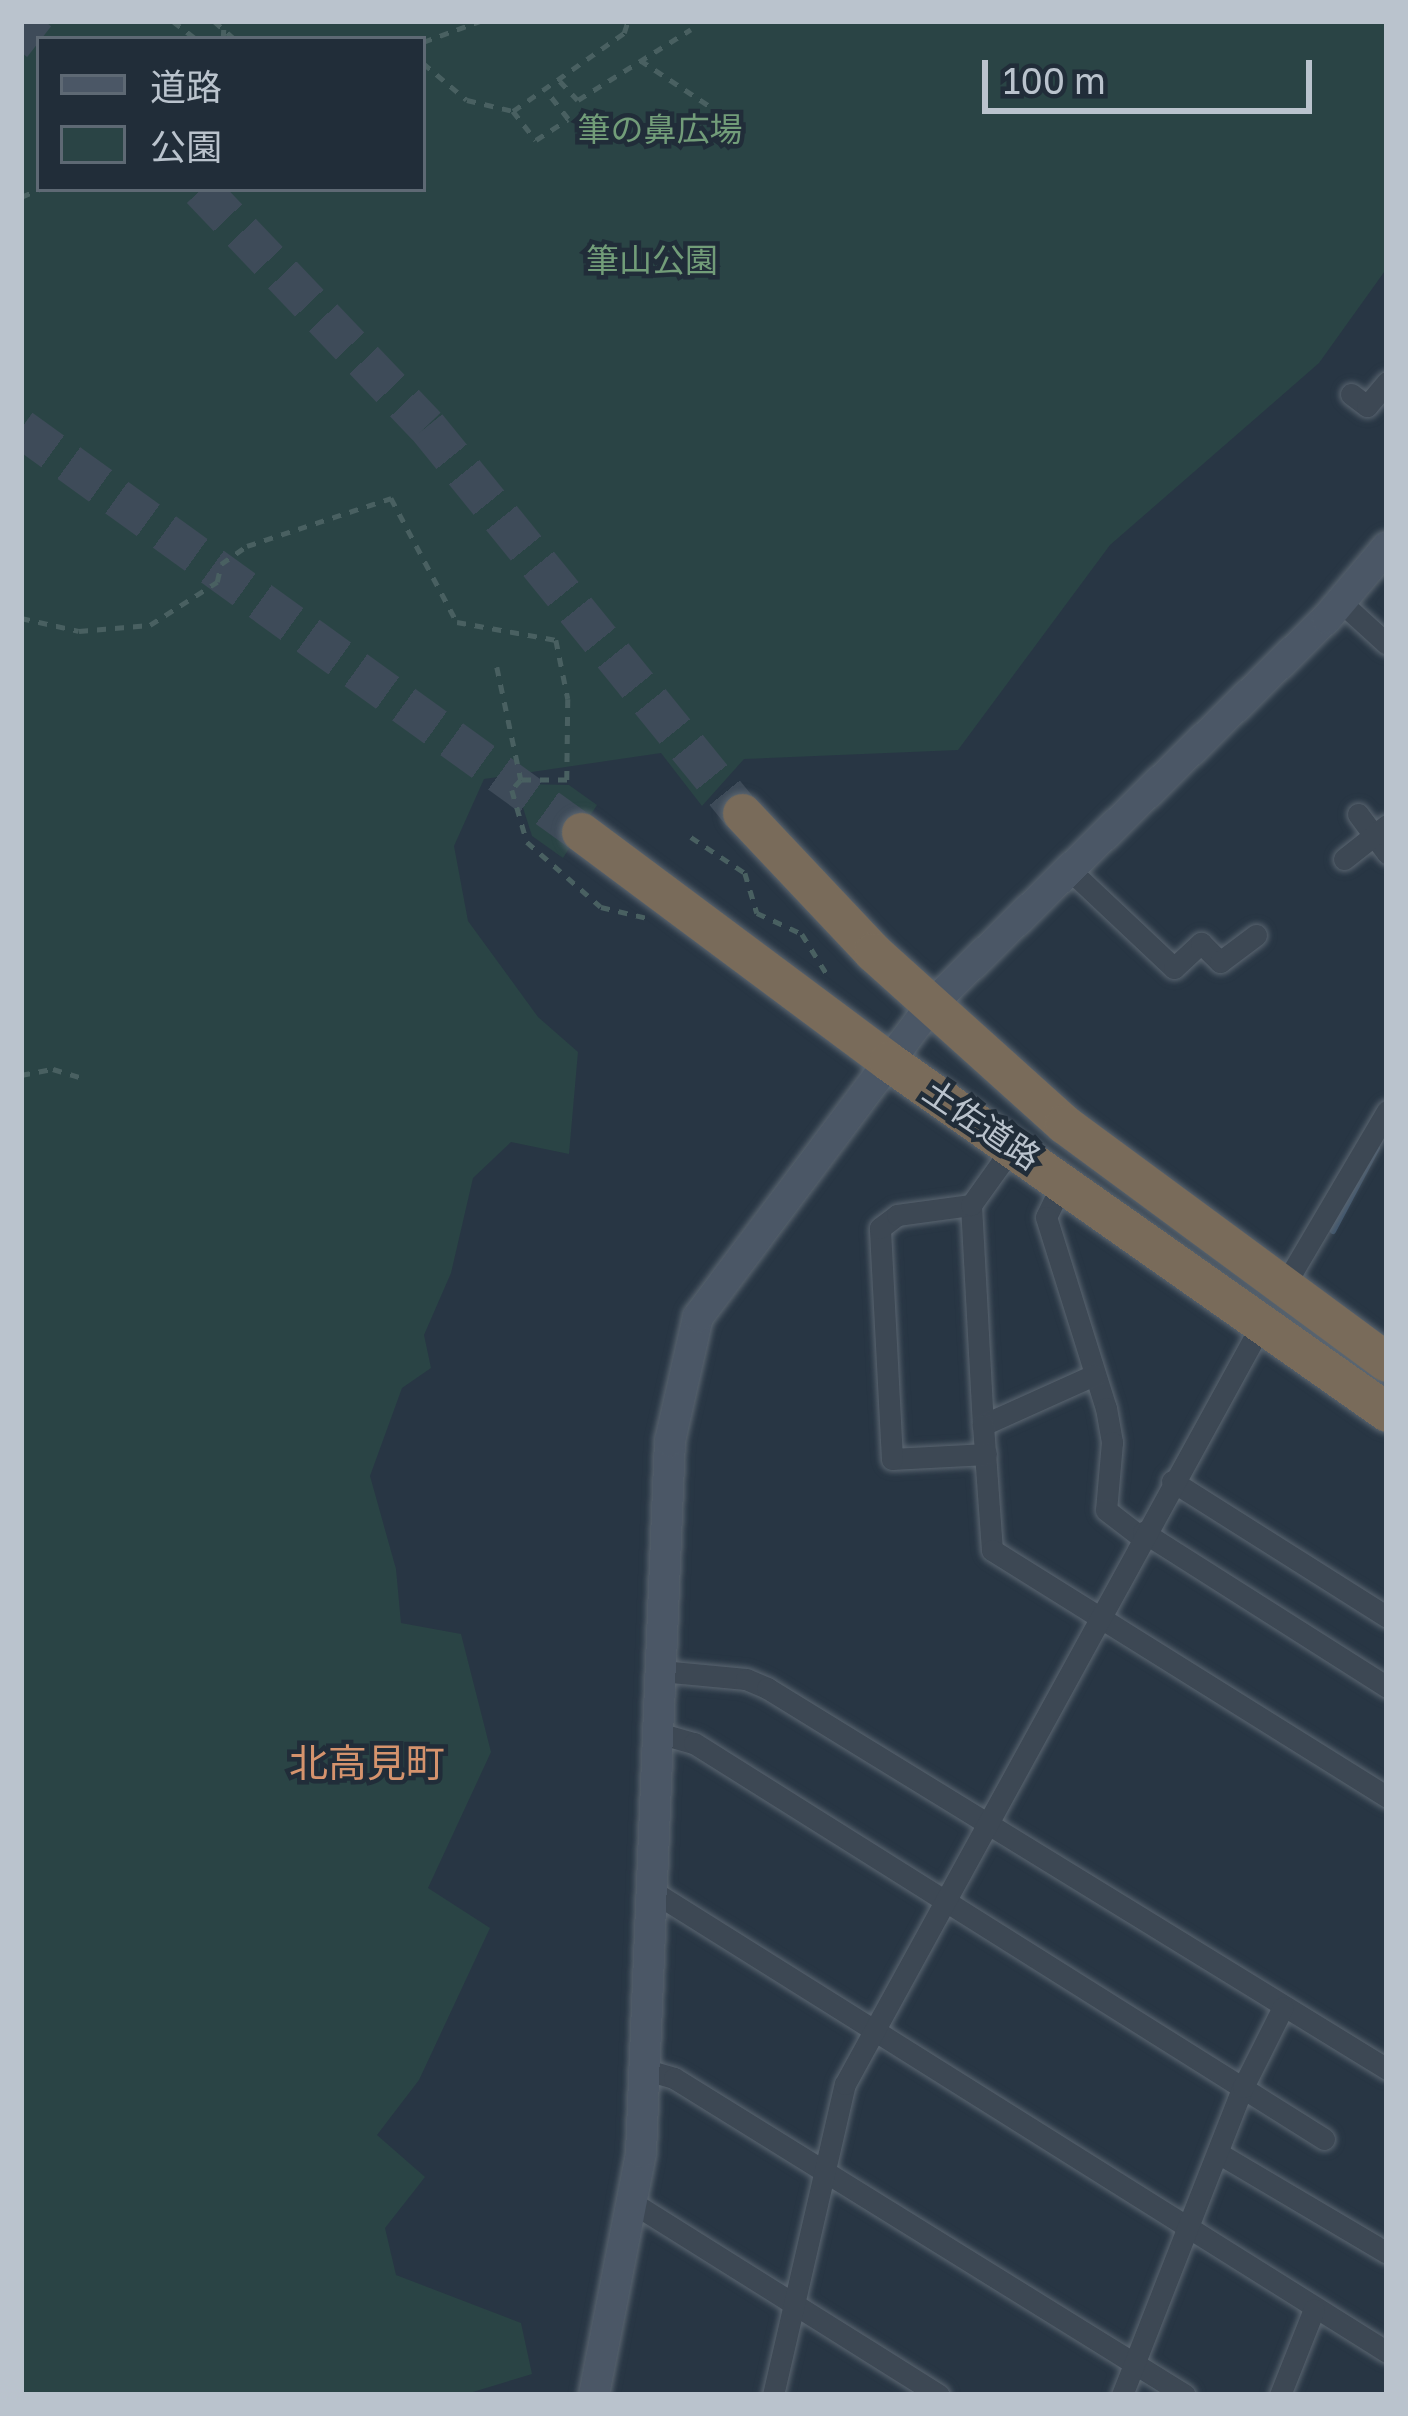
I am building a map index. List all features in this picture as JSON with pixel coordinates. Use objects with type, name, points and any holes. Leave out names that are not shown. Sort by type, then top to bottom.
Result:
[{"type":"highway","name":"土佐道路","points":[[742,813],[872,952],[934,1002],[1064,1124],[1387,1361]]},
{"type":"highway","name":"土佐道路","points":[[581,832],[888,1061],[1065,1179],[1387,1412]]},
{"type":"street","points":[[1351,394],[1367,406],[1387,382]]},
{"type":"street","points":[[594,2395],[633,2203],[670,1441],[698,1317],[934,1002],[1072,872],[1341,602],[1387,547]]},
{"type":"street","points":[[1341,602],[1387,644]]},
{"type":"street","points":[[1344,859],[1383,839],[1358,814]]},
{"type":"street","points":[[1072,872],[1174,968],[1201,943],[1220,962],[1256,935]]},
{"type":"street","points":[[772,2395],[845,2084],[1101,1623],[1142,1534],[1387,1111]]},
{"type":"street","points":[[1014,1145],[971,1205],[992,1550],[1101,1623],[1387,1797]]},
{"type":"street","points":[[1065,1179],[1046,1216],[1112,1442],[1106,1510],[1387,1687]]},
{"type":"street","points":[[971,1205],[897,1215],[880,1228],[892,1459],[986,1454]]},
{"type":"street","points":[[983,1425],[1094,1375]]},
{"type":"street","points":[[1172,1481],[1387,1617]]},
{"type":"street","points":[[661,1671],[746,1679],[767,1688],[985,1827],[1387,2069]]},
{"type":"street","points":[[658,1733],[694,1743],[1324,2139]]},
{"type":"street","points":[[649,1889],[876,2026],[1387,2352]]},
{"type":"street","points":[[1122,2395],[1243,2087],[1283,2007]]},
{"type":"street","points":[[643,2068],[674,2078],[1185,2395]]},
{"type":"street","points":[[1218,2153],[1387,2252]]},
{"type":"street","points":[[633,2203],[939,2395]]},
{"type":"street","points":[[1288,2392],[1314,2309]]},
{"type":"path","points":[[214,21],[223,35]]},
{"type":"path","points":[[223,35],[224,21]]},
{"type":"path","points":[[426,41],[480,21]]},
{"type":"path","points":[[513,111],[560,81],[628,21]]},
{"type":"path","points":[[560,81],[578,100],[691,29]]},
{"type":"path","points":[[640,60],[714,110]]},
{"type":"path","points":[[426,66],[467,100],[513,111],[536,140],[568,119],[547,91]]},
{"type":"path","points":[[21,618],[79,631],[151,625],[217,582],[220,564],[247,546],[392,498],[457,622],[556,640],[568,699],[567,780],[521,780]]},
{"type":"path","points":[[691,837],[745,873],[757,913],[802,934],[835,981]]},
{"type":"path","points":[[21,1075],[53,1069],[80,1077]]},
{"type":"green space","points":[[21,21],[1387,21],[1387,268],[1319,363],[1110,545],[958,750],[744,759],[702,806],[661,753],[484,779],[454,846],[468,921],[538,1017],[578,1052],[569,1154],[511,1142],[473,1178],[451,1273],[424,1335],[431,1368],[402,1388],[370,1476],[396,1569],[401,1623],[461,1634],[491,1752],[428,1888],[490,1928],[419,2080],[377,2135],[425,2177],[385,2228],[396,2275],[521,2323],[532,2374],[463,2395],[21,2395]]},
{"type":"green space","points":[[526,784],[569,785],[597,805],[563,858],[532,836],[518,792]]},
{"type":"waterway","points":[[1333,1231],[1377,1148]]},
{"type":"tunnel","points":[[21,27],[36,39]]},
{"type":"tunnel","points":[[204,192],[427,426],[742,813]]},
{"type":"tunnel","points":[[21,428],[581,832]]},
{"type":"district","name":"北高見町","points":[[367,1763]]},
{"type":"park label","name":"筆の鼻広場","points":[[660,129]]},
{"type":"park label","name":"筆山公園","points":[[652,260]]}]
